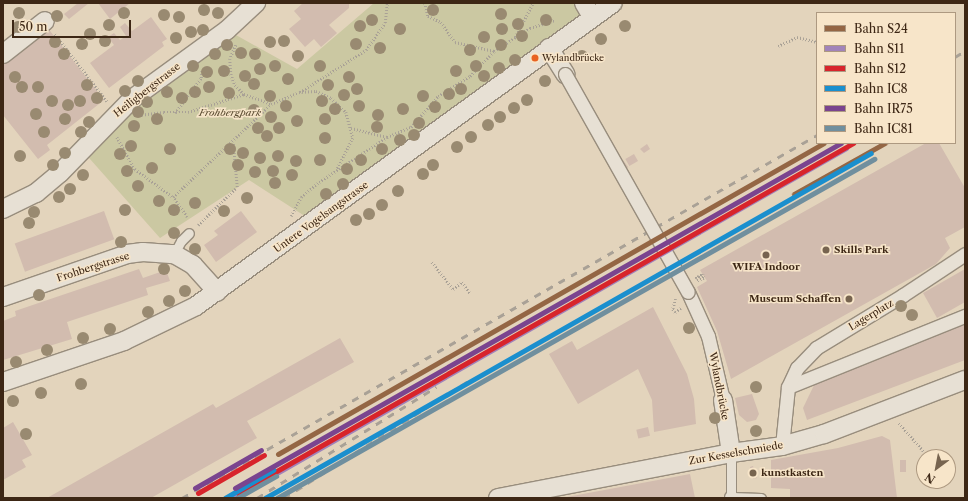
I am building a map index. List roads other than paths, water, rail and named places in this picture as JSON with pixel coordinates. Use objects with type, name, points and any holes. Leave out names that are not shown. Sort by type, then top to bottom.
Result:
[{"type":"street","name":"Heiligbergstrasse","points":[[3,209],[36,193],[60,174],[119,117],[132,99],[227,30],[256,3]]},
{"type":"street","name":"Untere Vogelsangstrasse","points":[[3,382],[124,341],[174,319],[217,292],[549,48],[588,10],[613,3]]},
{"type":"street","points":[[3,54],[45,21]]},
{"type":"street","name":"Wylandbrücke","points":[[549,48],[690,286],[710,342],[723,400],[731,453]]},
{"type":"street","name":"Frohbergstrasse","points":[[3,297],[127,254],[161,252],[174,254],[193,265],[217,292]]},
{"type":"street","name":"Lagerplatz","points":[[782,446],[788,387],[797,368],[816,348],[903,295],[965,254]]},
{"type":"street","points":[[788,387],[965,316]]},
{"type":"street","name":"Zur Kesselschmiede","points":[[498,498],[731,453],[782,446],[882,412],[965,380]]},
{"type":"lane","points":[[174,254],[181,241],[189,233]]},
{"type":"lane","points":[[731,453],[731,498],[761,498]]},
{"type":"railway","points":[[956,56],[965,51]]},
{"type":"railway","points":[[182,498],[816,136]]},
{"type":"railway","points":[[284,498],[473,378]]},
{"type":"railway","points":[[257,498],[436,387]]},
{"type":"rail line","name":"S24","points":[[278,454],[822,144]]},
{"type":"rail line","name":"IR75","points":[[235,488],[839,144]]},
{"type":"rail line","name":"S12","points":[[238,493],[851,144]]},
{"type":"rail line","name":"S24","points":[[794,194],[883,144]]},
{"type":"rail line","name":"S11","points":[[233,498],[846,148]]},
{"type":"rail line","name":"IC8","points":[[265,498],[871,153]]},
{"type":"rail line","name":"IC81","points":[[277,498],[874,159]]},
{"type":"rail line","name":"IR75","points":[[195,488],[261,450]]},
{"type":"rail line","name":"S12","points":[[198,493],[264,455]]},
{"type":"rail line","name":"IC8","points":[[225,498],[273,470]]},
{"type":"rail line","name":"IC81","points":[[237,498],[276,476]]},
{"type":"place","name":"Wylandbrücke","points":[[535,58]]},
{"type":"place","name":"Skills Park","points":[[826,250]]},
{"type":"place","name":"WIFA Indoor","points":[[766,255]]},
{"type":"place","name":"Museum Schaffen","points":[[849,299]]},
{"type":"place","name":"kunstkasten","points":[[753,473]]},
{"type":"park label","name":"Frohbergpark","points":[[230,113]]}]
